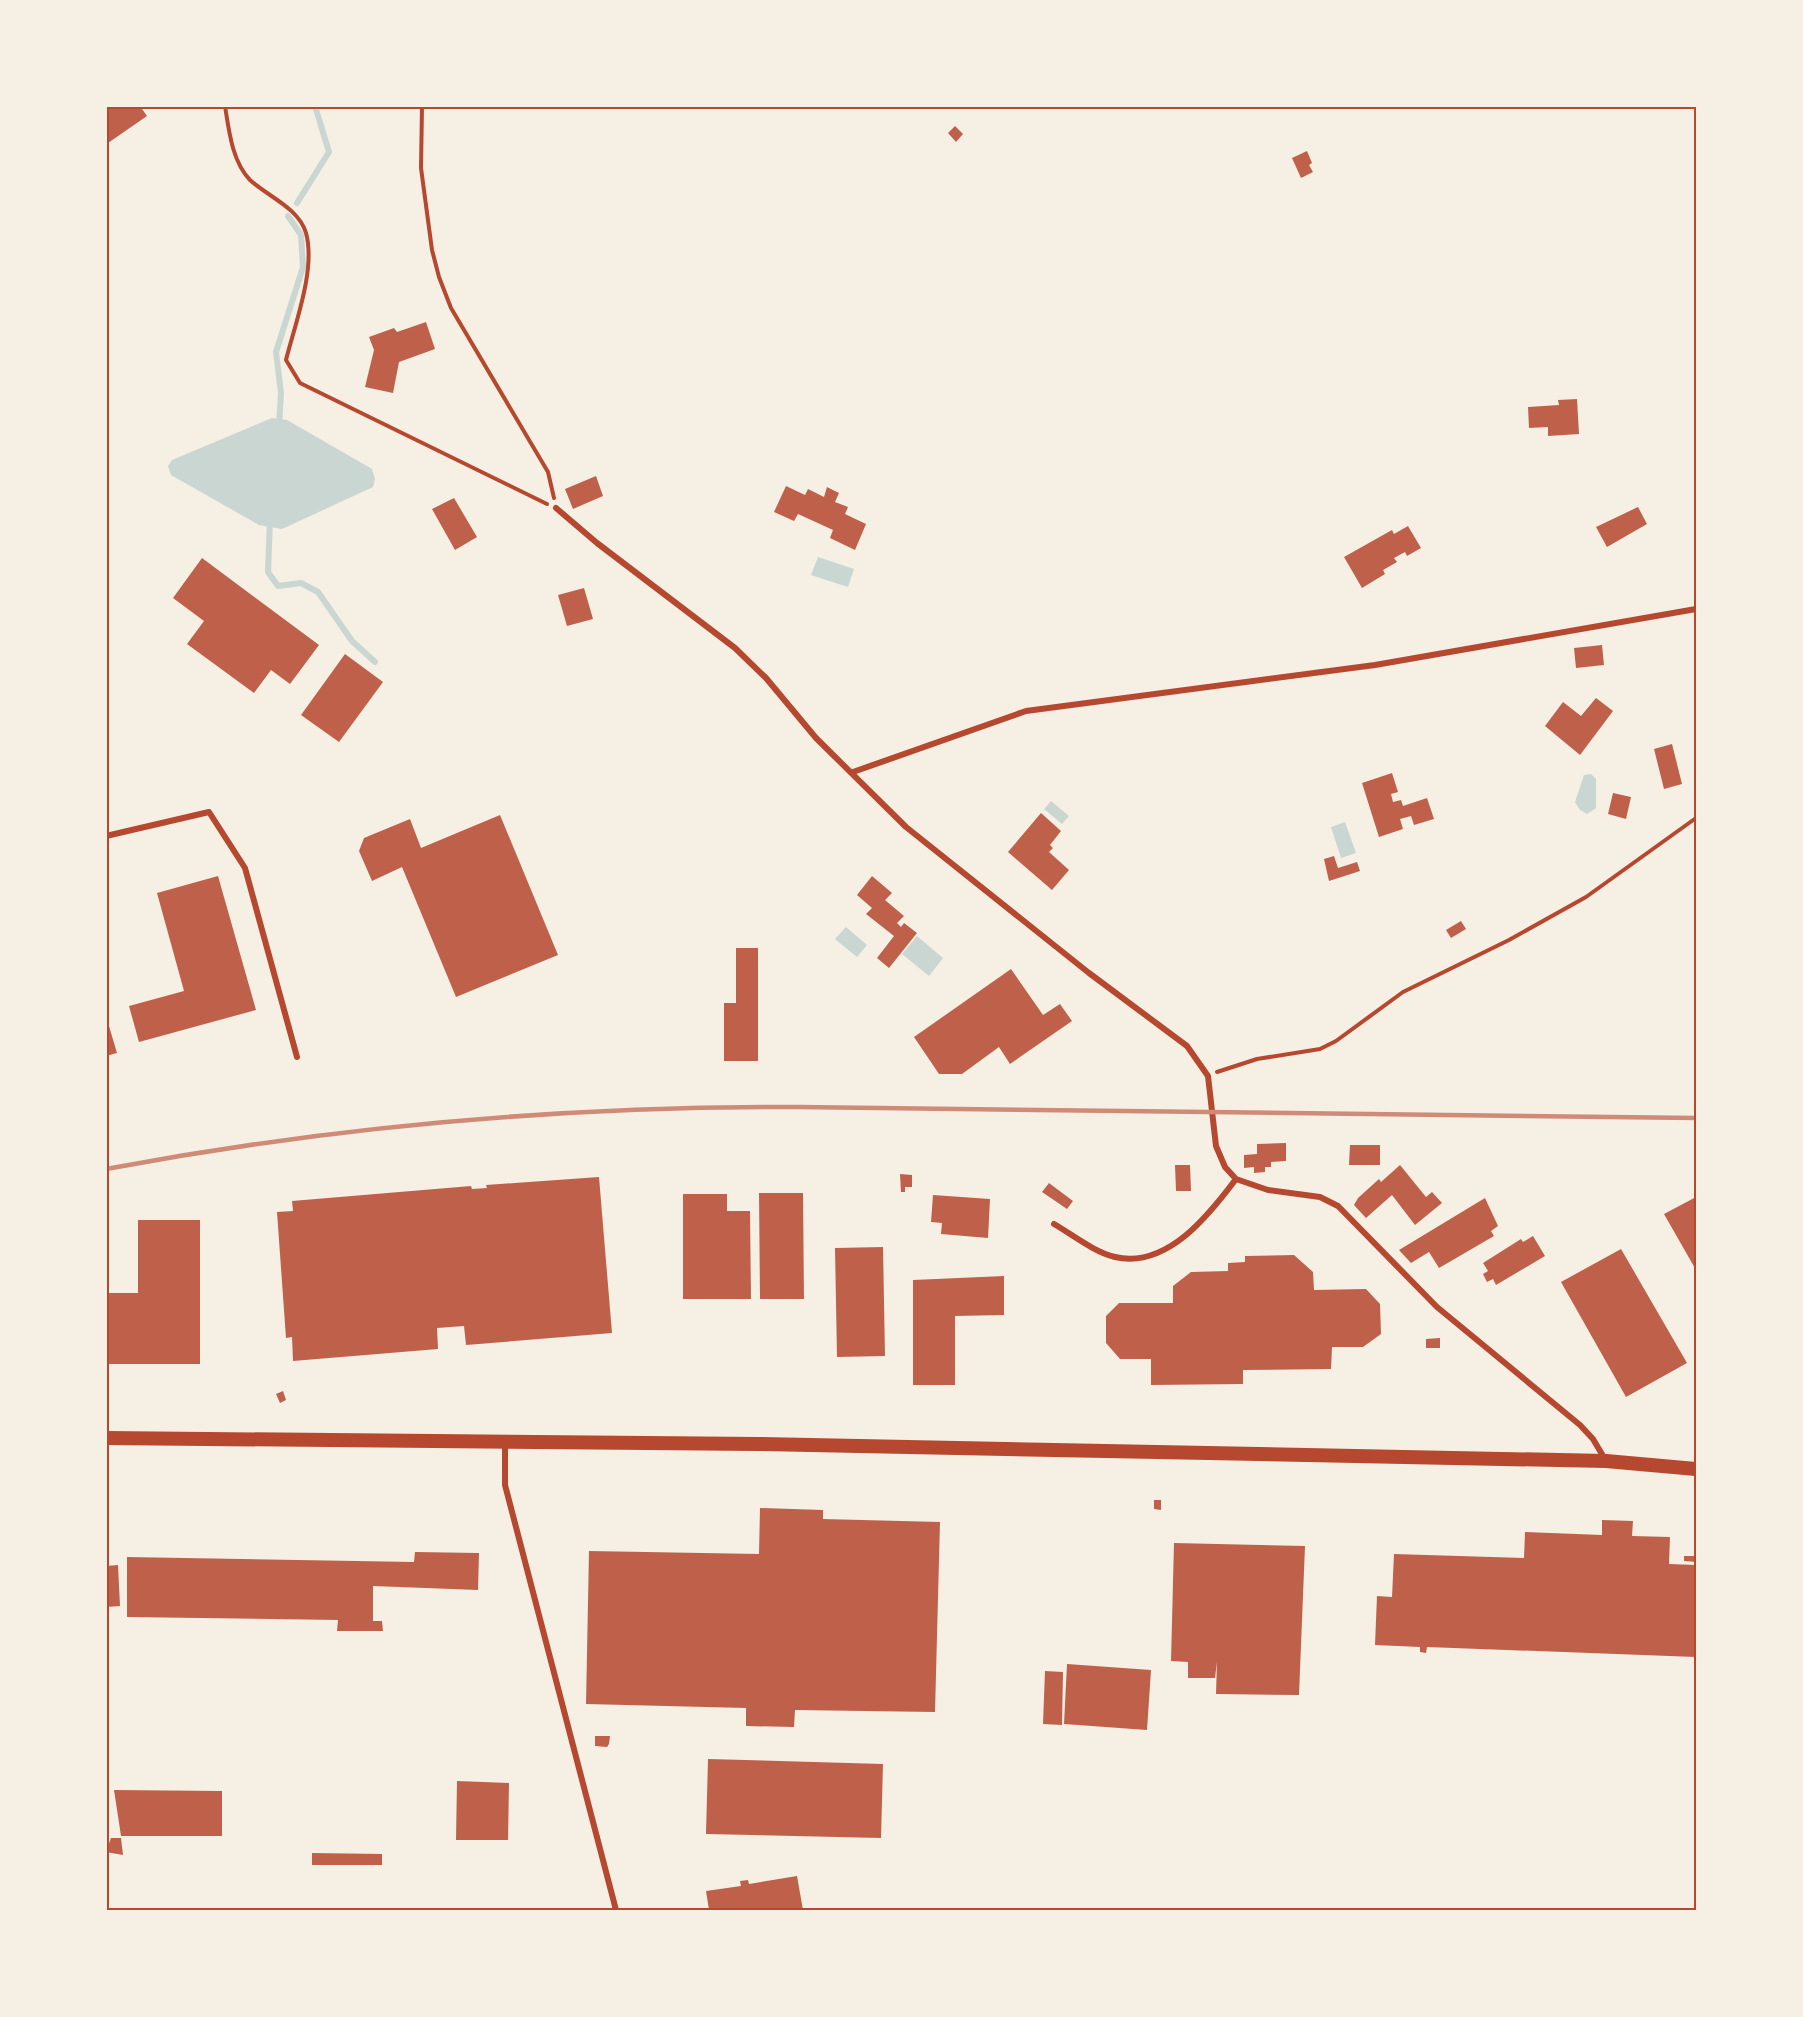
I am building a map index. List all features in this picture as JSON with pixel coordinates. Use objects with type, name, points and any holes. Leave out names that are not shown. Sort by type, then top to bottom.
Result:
[{"type":"main road","points":[[106,1438],[505,1440],[1606,1461],[1696,1469]]},
{"type":"street","points":[[556,508],[597,543],[735,648],[766,678],[816,738],[853,772],[906,827],[1089,973],[1174,1035],[1193,1053],[1208,1076],[1216,1146],[1225,1167],[1236,1179],[1268,1190],[1320,1197],[1338,1206],[1437,1307],[1580,1425],[1593,1439],[1606,1461]]},
{"type":"street","points":[[853,772],[1026,711],[1375,665],[1696,609]]},
{"type":"street","points":[[106,836],[210,812],[245,868],[297,1057]]},
{"type":"street","points":[[1054,1224],[1115,1257],[1141,1259],[1167,1248],[1189,1233],[1216,1206],[1236,1179]]},
{"type":"street","points":[[505,1440],[505,1485],[615,1911]]},
{"type":"path","points":[[225,106],[231,146],[249,179],[285,204],[306,232],[309,268],[286,360],[300,383],[529,497],[556,508]]},
{"type":"path","points":[[422,106],[421,168],[432,250],[439,277],[456,317],[548,472],[556,508]]},
{"type":"path","points":[[1208,1076],[1248,1062],[1311,1051],[1336,1041],[1403,992],[1509,940],[1586,897],[1696,818]]},
{"type":"shaded area","points":[[272,418],[287,420],[372,469],[375,479],[373,487],[282,529],[259,525],[171,475],[168,466],[172,460]]},
{"type":"shaded area","points":[[818,557],[854,569],[848,587],[811,575]]},
{"type":"shaded area","points":[[1591,774],[1596,779],[1596,808],[1587,814],[1580,810],[1575,802],[1584,775]]},
{"type":"shaded area","points":[[1051,801],[1069,816],[1062,824],[1044,809]]},
{"type":"shaded area","points":[[1345,822],[1356,853],[1341,858],[1331,827]]},
{"type":"shaded area","points":[[846,927],[867,945],[857,957],[835,939]]},
{"type":"shaded area","points":[[917,936],[943,958],[929,976],[902,954]]},
{"type":"building","points":[[107,106],[140,106],[147,116],[108,143]]},
{"type":"building","points":[[955,126],[963,134],[956,142],[948,133]]},
{"type":"building","points":[[1307,151],[1312,163],[1309,165],[1313,172],[1301,178],[1292,158]]},
{"type":"building","points":[[426,322],[435,349],[399,362],[393,393],[365,387],[374,350],[369,337],[394,328],[397,332]]},
{"type":"building","points":[[1577,399],[1579,434],[1548,436],[1548,427],[1529,428],[1528,407],[1559,405],[1558,400]]},
{"type":"building","points":[[596,476],[603,496],[573,509],[565,489]]},
{"type":"building","points":[[786,486],[805,495],[808,489],[824,497],[827,487],[839,493],[835,502],[848,507],[845,514],[866,524],[855,550],[830,538],[833,530],[798,514],[794,521],[774,512]]},
{"type":"building","points":[[454,498],[477,537],[455,550],[432,509]]},
{"type":"building","points":[[1638,507],[1647,524],[1607,547],[1596,527]]},
{"type":"building","points":[[1408,526],[1421,548],[1407,556],[1405,552],[1394,558],[1397,562],[1383,570],[1385,574],[1362,588],[1344,557],[1392,530],[1394,534]]},
{"type":"building","points":[[202,558],[319,645],[290,684],[271,670],[254,693],[187,644],[204,621],[173,598]]},
{"type":"building","points":[[584,588],[593,619],[567,626],[558,595]]},
{"type":"building","points":[[1602,645],[1604,665],[1576,668],[1574,648]]},
{"type":"building","points":[[345,654],[383,682],[339,742],[301,715]]},
{"type":"building","points":[[1596,698],[1613,711],[1580,755],[1545,726],[1563,702],[1581,716]]},
{"type":"building","points":[[1672,744],[1682,784],[1664,789],[1654,749]]},
{"type":"building","points":[[1392,773],[1398,792],[1391,794],[1393,802],[1401,800],[1403,806],[1427,798],[1434,819],[1414,825],[1411,816],[1400,819],[1403,829],[1379,837],[1362,783]]},
{"type":"building","points":[[1613,793],[1631,797],[1626,819],[1608,814]]},
{"type":"building","points":[[1041,813],[1061,831],[1050,845],[1053,848],[1049,852],[1069,870],[1052,890],[1008,852]]},
{"type":"building","points":[[500,815],[558,955],[456,997],[402,867],[372,881],[359,851],[364,838],[410,819],[421,848]]},
{"type":"building","points":[[1334,856],[1338,868],[1357,862],[1360,871],[1329,881],[1324,859]]},
{"type":"building","points":[[218,876],[256,1010],[139,1042],[129,1006],[184,991],[157,893]]},
{"type":"building","points":[[872,876],[892,893],[885,900],[904,916],[897,923],[901,927],[904,923],[917,933],[889,968],[877,958],[894,936],[866,914],[872,908],[857,895]]},
{"type":"building","points":[[1461,921],[1466,929],[1451,938],[1446,930]]},
{"type":"building","points":[[736,948],[758,948],[758,1061],[724,1061],[724,1003],[736,1003]]},
{"type":"building","points":[[1011,969],[1043,1015],[1060,1004],[1072,1021],[1010,1064],[999,1047],[962,1074],[939,1074],[914,1037]]},
{"type":"building","points":[[106,1016],[117,1053],[106,1056]]},
{"type":"building","points":[[1286,1143],[1286,1161],[1271,1162],[1271,1167],[1265,1167],[1265,1172],[1254,1173],[1254,1167],[1244,1168],[1244,1155],[1257,1154],[1257,1144]]},
{"type":"building","points":[[1350,1145],[1380,1145],[1380,1165],[1349,1165]]},
{"type":"building","points":[[1175,1165],[1190,1165],[1191,1191],[1176,1191]]},
{"type":"building","points":[[1400,1165],[1426,1197],[1432,1192],[1442,1203],[1415,1225],[1392,1195],[1366,1218],[1354,1205],[1358,1198],[1379,1179],[1381,1182]]},
{"type":"building","points":[[900,1174],[912,1175],[912,1187],[905,1187],[905,1192],[901,1192]]},
{"type":"building","points":[[599,1177],[612,1333],[466,1345],[464,1326],[437,1328],[438,1349],[293,1361],[292,1337],[286,1338],[277,1212],[293,1211],[292,1201],[471,1186],[472,1189],[487,1188],[486,1185]]},
{"type":"building","points":[[1049,1183],[1073,1201],[1067,1209],[1042,1192]]},
{"type":"building","points":[[759,1193],[803,1193],[804,1299],[760,1299]]},
{"type":"building","points":[[683,1194],[727,1194],[727,1211],[750,1211],[751,1299],[683,1299]]},
{"type":"building","points":[[933,1195],[990,1199],[988,1238],[941,1234],[942,1223],[931,1222]]},
{"type":"building","points":[[1696,1197],[1696,1270],[1664,1214]]},
{"type":"building","points":[[1485,1198],[1498,1226],[1491,1231],[1494,1236],[1439,1268],[1429,1252],[1411,1263],[1399,1250]]},
{"type":"building","points":[[138,1220],[200,1220],[200,1364],[106,1364],[106,1293],[138,1293]]},
{"type":"building","points":[[1533,1236],[1545,1256],[1496,1285],[1493,1279],[1487,1282],[1483,1274],[1488,1271],[1483,1263],[1521,1239],[1523,1242]]},
{"type":"building","points":[[883,1247],[885,1356],[837,1357],[835,1248]]},
{"type":"building","points":[[1621,1249],[1687,1363],[1626,1397],[1561,1282]]},
{"type":"building","points":[[1294,1255],[1313,1272],[1314,1290],[1366,1289],[1380,1304],[1381,1334],[1363,1347],[1332,1347],[1331,1369],[1243,1370],[1243,1384],[1151,1385],[1151,1359],[1120,1359],[1106,1343],[1106,1316],[1119,1303],[1173,1303],[1173,1286],[1191,1272],[1228,1271],[1228,1263],[1245,1262],[1245,1256]]},
{"type":"building","points":[[1004,1276],[1004,1315],[955,1316],[955,1385],[913,1385],[913,1280]]},
{"type":"building","points":[[1440,1338],[1440,1348],[1426,1348],[1426,1339]]},
{"type":"building","points":[[283,1391],[286,1400],[280,1403],[276,1394]]},
{"type":"building","points":[[1154,1500],[1161,1500],[1161,1510],[1154,1509]]},
{"type":"building","points":[[760,1508],[823,1510],[823,1519],[940,1522],[935,1712],[795,1710],[794,1727],[746,1726],[746,1708],[586,1704],[589,1551],[759,1554]]},
{"type":"building","points":[[1602,1520],[1633,1521],[1632,1536],[1670,1537],[1669,1564],[1696,1565],[1696,1657],[1427,1647],[1426,1653],[1420,1652],[1420,1647],[1375,1645],[1377,1596],[1392,1597],[1394,1554],[1524,1558],[1525,1532],[1602,1535]]},
{"type":"building","points":[[1174,1543],[1305,1546],[1299,1695],[1216,1694],[1217,1662],[1215,1678],[1188,1678],[1188,1662],[1171,1661]]},
{"type":"building","points":[[415,1552],[479,1553],[478,1590],[373,1586],[373,1621],[382,1621],[383,1631],[337,1631],[338,1620],[127,1617],[127,1557],[414,1562]]},
{"type":"building","points":[[1684,1556],[1696,1556],[1696,1562],[1684,1561]]},
{"type":"building","points":[[118,1565],[120,1606],[106,1607],[106,1566]]},
{"type":"building","points":[[1067,1664],[1151,1670],[1147,1730],[1064,1724]]},
{"type":"building","points":[[1045,1671],[1063,1672],[1062,1725],[1043,1724]]},
{"type":"building","points":[[595,1736],[610,1736],[607,1747],[595,1746]]},
{"type":"building","points":[[708,1759],[883,1764],[881,1838],[706,1834]]},
{"type":"building","points":[[457,1781],[509,1783],[508,1840],[456,1840]]},
{"type":"building","points":[[114,1790],[222,1791],[222,1836],[121,1836]]},
{"type":"building","points":[[111,1838],[121,1838],[123,1855],[106,1852]]},
{"type":"building","points":[[312,1853],[382,1854],[382,1865],[312,1865]]},
{"type":"building","points":[[797,1876],[803,1910],[709,1910],[706,1891],[741,1886],[740,1881],[748,1880],[749,1884]]},
{"type":"waterway","points":[[297,203],[329,152],[315,106]]},
{"type":"waterway","points":[[279,426],[281,393],[276,352],[303,267],[301,235],[288,216]]},
{"type":"waterway","points":[[270,520],[268,572],[278,586],[301,583],[318,592],[352,641],[375,662]]},
{"type":"railway","points":[[106,1169],[192,1154],[364,1130],[624,1110],[798,1107],[1696,1118]]}]
